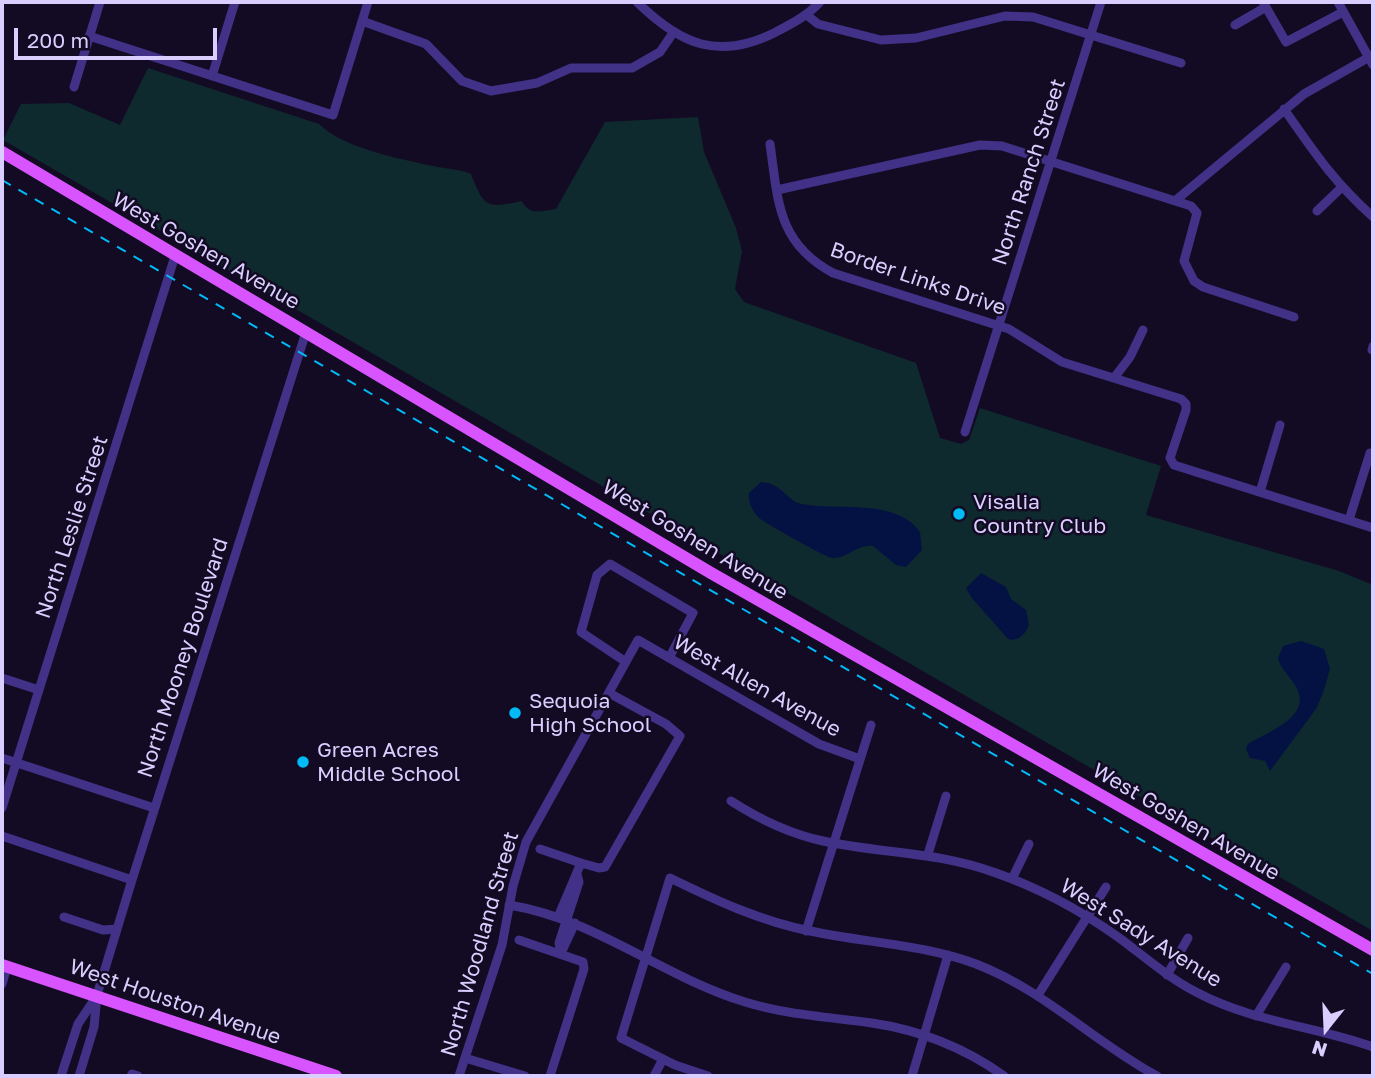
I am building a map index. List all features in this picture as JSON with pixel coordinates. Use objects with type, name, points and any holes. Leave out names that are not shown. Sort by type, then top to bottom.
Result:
[{"type":"main road","name":"West Goshen Avenue","points":[[2,152],[711,573],[1373,950]]},
{"type":"main road","name":"West Houston Avenue","points":[[5,966],[335,1076]]},
{"type":"street","points":[[74,86],[100,2]]},
{"type":"street","points":[[212,76],[235,2]]},
{"type":"street","points":[[89,36],[333,115],[368,2]]},
{"type":"street","points":[[637,2],[673,33],[705,46],[727,48],[755,43],[808,16],[820,2]]},
{"type":"street","name":"North Ranch Street","points":[[965,432],[1101,2]]},
{"type":"street","points":[[1176,200],[1284,109],[1372,59],[1338,2]]},
{"type":"street","points":[[1235,25],[1265,4],[1286,42],[1343,12]]},
{"type":"street","points":[[808,16],[818,24],[881,40],[916,38],[1005,16],[1033,17],[1181,63]]},
{"type":"street","points":[[362,21],[426,44],[462,81],[491,91],[537,83],[571,68],[632,68],[660,52],[673,33]]},
{"type":"street","points":[[1284,109],[1310,150],[1340,188],[1373,217]]},
{"type":"street","name":"Border Links Drive","points":[[770,144],[784,224],[792,239],[818,265],[833,273],[998,325],[1062,362],[1181,399],[1186,404],[1170,458],[1174,465],[1373,527]]},
{"type":"street","points":[[776,190],[980,145],[1002,146],[1191,206],[1197,213],[1184,261],[1194,281],[1203,287],[1294,317]]},
{"type":"street","points":[[1317,211],[1340,188]]},
{"type":"street","name":"North Leslie Street","points":[[2,808],[175,256]]},
{"type":"street","points":[[1114,378],[1130,357],[1143,330]]},
{"type":"street","name":"North Mooney Boulevard","points":[[79,1076],[94,1027],[97,995],[117,929],[306,332]]},
{"type":"street","points":[[1259,492],[1280,425]]},
{"type":"street","points":[[1349,520],[1370,453]]},
{"type":"street","points":[[626,662],[581,632],[597,575],[610,564],[693,613],[669,658]]},
{"type":"street","name":"West Allen Avenue","points":[[638,640],[819,744],[860,759]]},
{"type":"street","name":"North Woodland Street","points":[[459,1076],[502,945],[522,853],[534,824],[638,640]]},
{"type":"street","points":[[2,678],[39,690]]},
{"type":"street","points":[[540,849],[599,869],[605,867],[680,736],[666,724],[609,694]]},
{"type":"street","points":[[806,930],[871,725]]},
{"type":"street","points":[[2,758],[154,808]]},
{"type":"street","points":[[928,854],[946,796]]},
{"type":"street","name":"West Sady Avenue","points":[[731,801],[774,825],[801,836],[835,843],[928,854],[1012,879],[1088,918],[1167,975],[1211,1000],[1256,1016],[1327,1032],[1373,1047]]},
{"type":"street","points":[[2,836],[132,880]]},
{"type":"street","points":[[1012,879],[1028,844]]},
{"type":"street","points":[[561,953],[567,920],[579,882],[577,874],[581,863]]},
{"type":"street","points":[[708,1076],[663,1059],[621,1038],[670,878],[731,907],[806,930],[911,945],[977,964],[1038,995],[1109,1047],[1157,1076]]},
{"type":"street","points":[[1038,995],[1106,887]]},
{"type":"street","points":[[509,905],[567,920],[712,990],[761,1006],[811,1017],[872,1023],[925,1036],[973,1057],[1004,1076]]},
{"type":"street","points":[[64,917],[103,930],[117,929]]},
{"type":"street","points":[[1167,975],[1188,938]]},
{"type":"street","points":[[519,940],[578,958],[583,962],[584,968],[550,1076]]},
{"type":"street","points":[[912,1076],[948,955]]},
{"type":"street","points":[[2,984],[5,966]]},
{"type":"street","points":[[1256,1016],[1286,967]]},
{"type":"street","name":"North Mooney Boulevard","points":[[61,1076],[78,1024],[97,995]]},
{"type":"street","points":[[465,1058],[525,1076]]},
{"type":"street","points":[[654,1076],[663,1059]]},
{"type":"green space","name":"Visalia Country Club","points":[[148,68],[319,124],[342,140],[357,146],[405,160],[471,174],[479,193],[488,203],[501,205],[522,201],[532,211],[556,209],[605,122],[698,117],[704,152],[736,228],[742,251],[735,289],[744,302],[916,363],[940,438],[961,444],[969,440],[980,408],[1161,466],[1146,515],[1339,571],[1373,585],[1373,931],[3,140],[21,104],[69,103],[120,125]]},
{"type":"shaded area","points":[[761,482],[774,485],[802,504],[866,508],[897,514],[910,521],[920,532],[922,550],[906,567],[896,565],[873,546],[862,547],[838,558],[827,556],[759,518],[751,506],[749,493]]},
{"type":"shaded area","points":[[981,573],[1006,587],[1011,599],[1026,610],[1029,625],[1018,638],[1008,639],[971,597],[966,588]]},
{"type":"shaded area","points":[[1301,641],[1324,649],[1330,669],[1316,709],[1270,771],[1265,761],[1250,758],[1246,749],[1248,744],[1287,721],[1299,705],[1300,696],[1278,658],[1283,646]]},
{"type":"railway","points":[[2,180],[1373,974]]},
{"type":"place","name":"Visalia Country Club","points":[[959,514]]},
{"type":"place","name":"Sequoia High School","points":[[515,713]]},
{"type":"place","name":"Green Acres Middle School","points":[[303,762]]}]
